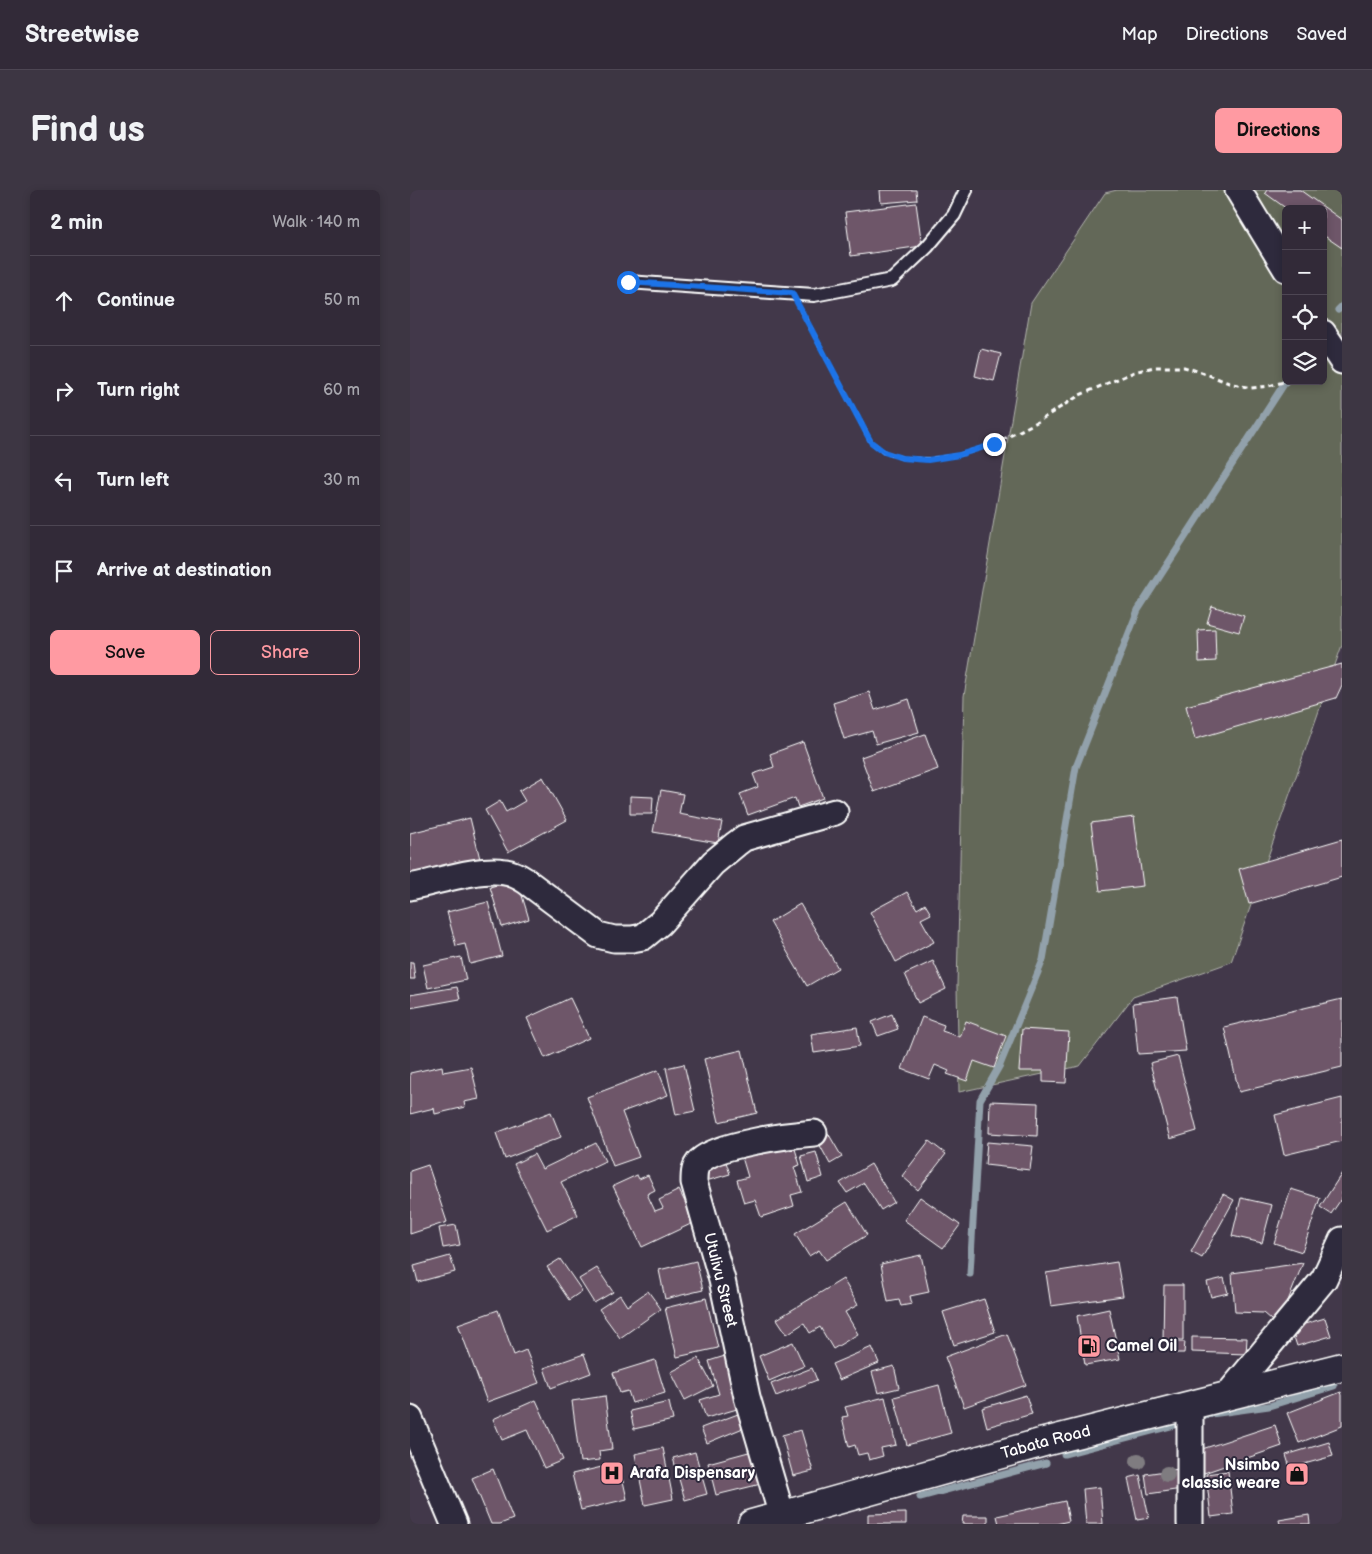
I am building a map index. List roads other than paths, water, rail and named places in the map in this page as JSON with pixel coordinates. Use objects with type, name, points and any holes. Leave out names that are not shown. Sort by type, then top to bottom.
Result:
[{"type":"main road","name":"Tabata Road","points":[[752,1524],[1044,1442],[1342,1367]]},
{"type":"street","points":[[1247,194],[1282,261]]},
{"type":"street","points":[[1327,340],[1342,361]]},
{"type":"street","points":[[410,887],[477,872],[505,872],[518,876],[598,935],[614,939],[632,939],[643,936],[660,923],[712,864],[744,838],[835,812]]},
{"type":"street","name":"Utulivu Street","points":[[782,1516],[747,1397],[722,1280],[694,1182],[694,1170],[700,1161],[712,1153],[774,1137],[814,1133]]},
{"type":"street","points":[[1226,1397],[1324,1279],[1342,1240]]},
{"type":"street","points":[[1190,1406],[1190,1524]]},
{"type":"street","points":[[410,1419],[454,1524]]},
{"type":"lane","points":[[628,282],[814,294],[892,280],[927,247],[954,215],[966,190]]},
{"type":"waterway","points":[[1338,310],[1342,306]]},
{"type":"waterway","points":[[970,1274],[980,1100],[1000,1065],[1043,960],[1076,767],[1138,610],[1283,385]]},
{"type":"waterway","points":[[1204,1415],[1269,1406],[1334,1386]]},
{"type":"waterway","points":[[1064,1454],[1178,1424]]},
{"type":"waterway","points":[[920,1497],[1046,1463]]},
{"type":"place","name":"Camel Oil","points":[[1089,1346]]},
{"type":"place","name":"Arafa Dispensary","points":[[612,1473]]},
{"type":"place","name":"Nsimbo classic weare","points":[[1297,1474]]}]
